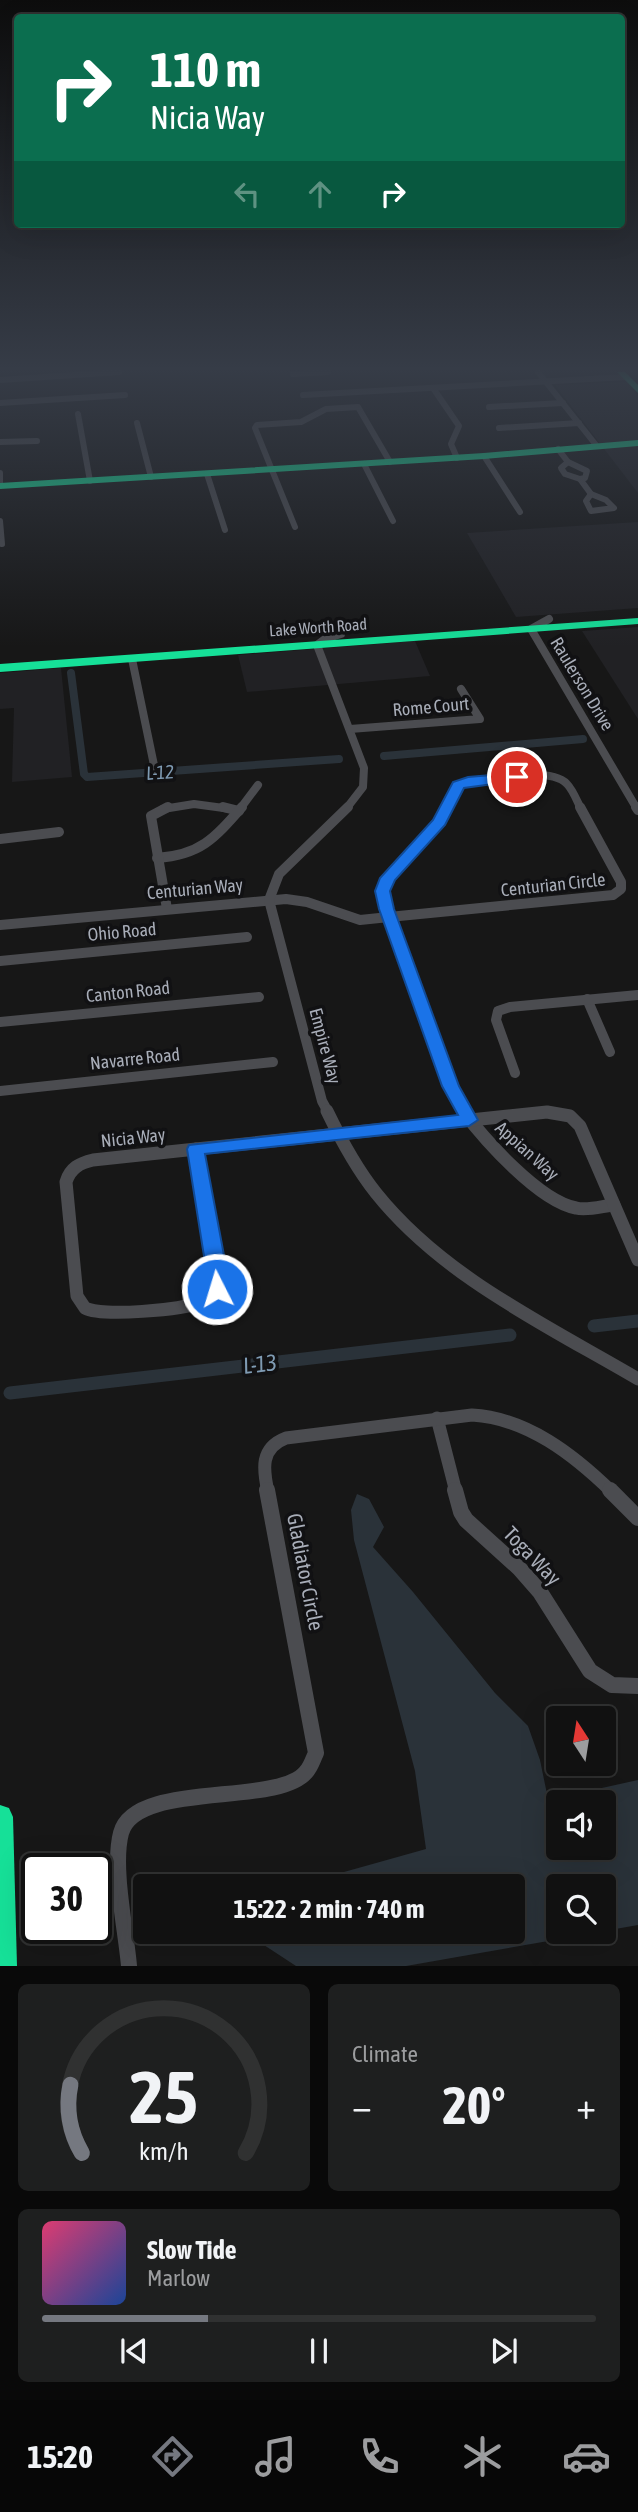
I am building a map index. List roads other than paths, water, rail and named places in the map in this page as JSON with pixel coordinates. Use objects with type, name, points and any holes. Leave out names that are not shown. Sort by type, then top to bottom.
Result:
[{"type":"main road","points":[[0,486],[367,464]]},
{"type":"main road","name":"Lake Worth Road","points":[[0,660],[638,612]]},
{"type":"main road","name":"Lake Worth Road","points":[[0,668],[638,621]]},
{"type":"main road","points":[[0,1817],[4,1966]]},
{"type":"street","points":[[87,464],[90,481]]},
{"type":"street","points":[[148,464],[151,477]]},
{"type":"street","points":[[270,464],[295,527]]},
{"type":"street","points":[[364,464],[393,520]]},
{"type":"street","points":[[489,464],[520,512]]},
{"type":"street","points":[[562,464],[562,471],[580,479],[591,494]]},
{"type":"street","points":[[575,464],[587,471],[584,478],[580,479]]},
{"type":"street","points":[[0,472],[0,486]]},
{"type":"street","points":[[206,474],[225,530]]},
{"type":"street","points":[[0,522],[2,544]]},
{"type":"street","name":"Raulerson Drive","points":[[549,619],[531,629],[638,810]]},
{"type":"street","points":[[269,900],[279,874],[354,801],[363,787],[364,768],[317,645],[325,639],[341,634]]},
{"type":"street","points":[[132,659],[155,770]]},
{"type":"street","name":"Rome Court","points":[[349,729],[480,719],[461,689]]},
{"type":"street","name":"Centurian Circle","points":[[542,775],[555,776],[565,781],[622,886],[618,893],[607,897],[389,917],[382,895],[385,882],[440,822],[456,788],[468,781],[542,775]]},
{"type":"street","points":[[158,858],[191,853],[239,811],[258,785]]},
{"type":"street","points":[[167,909],[151,816],[158,810],[208,804],[239,811]]},
{"type":"street","points":[[0,839],[60,832]]},
{"type":"street","name":"Centurian Way","points":[[0,925],[269,900],[300,900],[359,920],[389,917]]},
{"type":"street","name":"Empire Way","points":[[269,900],[322,1101],[335,1134],[382,1202],[427,1246],[486,1289],[638,1379]]},
{"type":"street","name":"Appian Way","points":[[389,917],[450,1086],[469,1120],[513,1168],[562,1203],[578,1209],[614,1205]]},
{"type":"street","name":"Ohio Road","points":[[0,961],[247,937]]},
{"type":"street","points":[[515,1073],[496,1020],[498,1011],[503,1008],[638,995]]},
{"type":"street","name":"Canton Road","points":[[0,1023],[259,997]]},
{"type":"street","points":[[587,999],[610,1052]]},
{"type":"street","name":"Navarre Road","points":[[0,1091],[273,1062]]},
{"type":"street","name":"Nicia Way","points":[[195,1149],[219,1282],[212,1295],[201,1303],[180,1306],[99,1314],[90,1312],[79,1302],[66,1182],[71,1171],[83,1163],[195,1149],[547,1112],[570,1116],[580,1126],[638,1260]]},
{"type":"street","name":"Gladiator Circle","points":[[129,1966],[118,1842],[128,1820],[137,1811],[155,1804],[286,1784],[306,1773],[316,1753],[263,1466],[268,1450],[274,1443],[292,1436],[437,1418],[475,1415],[506,1420],[526,1429],[580,1465],[638,1518]]},
{"type":"street","name":"Toga Way","points":[[437,1418],[461,1512],[467,1522],[520,1569],[544,1596],[590,1671],[598,1679],[619,1688],[638,1686]]},
{"type":"waterway","name":"L-12","points":[[71,673],[84,774],[87,777],[339,759]]},
{"type":"waterway","name":"L-12","points":[[384,756],[583,739]]},
{"type":"waterway","name":"L-13","points":[[594,1326],[638,1321]]},
{"type":"waterway","name":"L-13","points":[[10,1393],[510,1335]]}]
